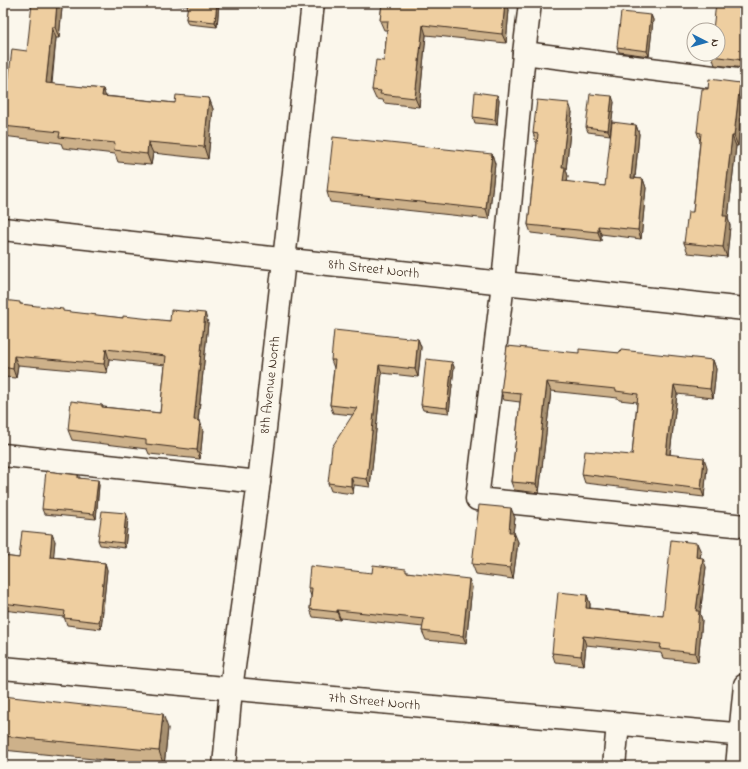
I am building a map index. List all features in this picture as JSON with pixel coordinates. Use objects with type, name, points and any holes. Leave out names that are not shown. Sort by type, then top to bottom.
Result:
[{"type":"street","name":"8th Avenue North","points":[[224,766],[231,689],[260,482],[313,3]]},
{"type":"street","points":[[530,3],[503,283],[478,499],[745,526]]},
{"type":"street","points":[[524,53],[745,81]]},
{"type":"street","name":"8th Street North","points":[[3,228],[745,309]]},
{"type":"street","points":[[3,455],[260,482]]},
{"type":"street","name":"7th Street North","points":[[3,668],[742,735]]},
{"type":"street","points":[[737,766],[742,735],[745,685]]},
{"type":"street","points":[[614,766],[618,724]]},
{"type":"building","points":[[32,3],[57,3],[55,27],[52,27],[46,83],[103,89],[102,96],[175,103],[176,95],[209,98],[204,147],[148,142],[147,154],[114,150],[115,143],[59,137],[60,132],[3,126],[3,84],[8,84],[12,49],[27,51]]},
{"type":"building","points":[[188,3],[217,3],[215,22],[186,19]]},
{"type":"building","points":[[382,3],[505,3],[502,34],[423,25],[415,98],[380,94],[381,91],[372,90],[376,60],[384,61],[388,21],[380,21]]},
{"type":"building","points":[[716,3],[745,3],[745,42],[743,60],[726,58],[726,22],[714,22]]},
{"type":"building","points":[[621,12],[651,15],[647,51],[617,47]]},
{"type":"building","points":[[709,79],[740,83],[734,136],[732,136],[723,216],[727,216],[723,247],[684,243],[688,212],[693,212],[701,133],[697,132],[702,89],[708,89]]},
{"type":"building","points":[[475,92],[497,95],[495,120],[473,117]]},
{"type":"building","points":[[590,94],[612,96],[608,130],[586,127]]},
{"type":"building","points":[[537,100],[569,103],[562,167],[565,167],[563,181],[605,186],[612,122],[636,125],[631,178],[643,179],[638,230],[598,226],[598,232],[528,225],[538,134],[533,133]]},
{"type":"building","points":[[333,137],[492,154],[486,209],[327,192]]},
{"type":"building","points":[[3,300],[20,302],[20,304],[63,309],[63,311],[123,318],[123,316],[170,321],[171,310],[205,313],[194,420],[200,421],[197,450],[146,444],[146,440],[68,430],[71,401],[102,405],[102,407],[160,413],[166,356],[106,349],[104,364],[14,356],[13,369],[3,367]]},
{"type":"building","points":[[334,330],[418,339],[415,369],[379,365],[367,479],[351,477],[351,486],[328,483],[332,447],[357,408],[330,405],[335,360],[331,360]]},
{"type":"building","points":[[507,346],[579,353],[579,349],[620,353],[621,350],[713,360],[710,389],[674,385],[666,454],[704,458],[701,489],[582,474],[585,451],[632,455],[638,394],[616,391],[616,389],[547,382],[536,484],[511,482],[521,394],[501,392]]},
{"type":"building","points":[[426,359],[452,362],[447,408],[421,405]]},
{"type":"building","points":[[46,471],[78,475],[78,478],[98,480],[94,514],[42,509]]},
{"type":"building","points":[[479,505],[511,508],[509,532],[514,532],[510,568],[472,564]]},
{"type":"building","points":[[102,511],[126,513],[123,543],[98,540]]},
{"type":"building","points":[[22,531],[52,534],[50,557],[105,563],[99,622],[64,618],[65,611],[3,603],[3,556],[19,558]]},
{"type":"building","points":[[671,540],[697,543],[696,557],[703,558],[696,611],[699,611],[695,653],[660,649],[661,644],[583,636],[581,656],[552,653],[558,592],[587,595],[586,608],[663,616]]},
{"type":"building","points":[[373,565],[406,569],[406,572],[469,579],[463,636],[422,631],[424,619],[337,610],[337,612],[310,609],[312,588],[308,588],[310,566],[372,573]]},
{"type":"building","points":[[3,696],[163,714],[159,751],[3,736]]}]
